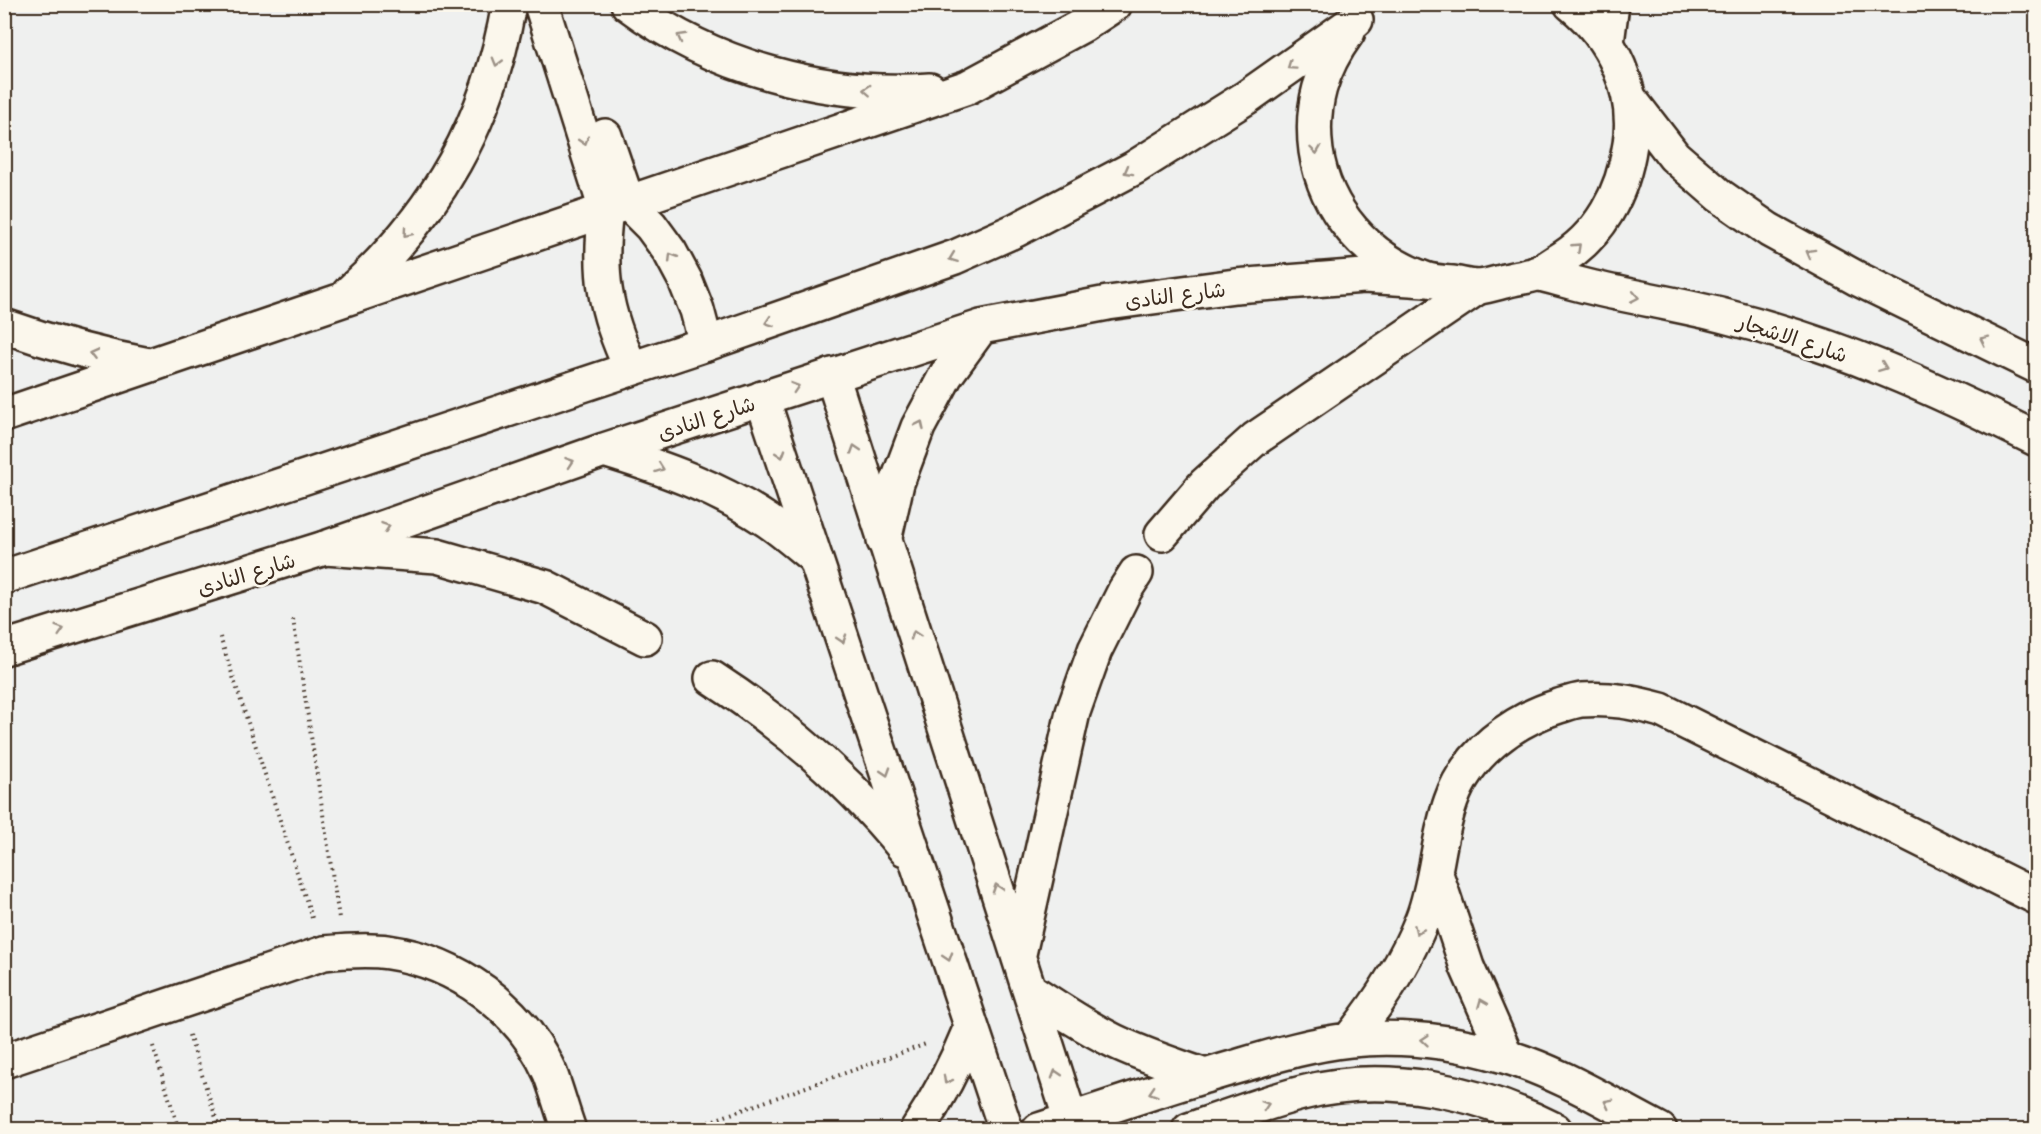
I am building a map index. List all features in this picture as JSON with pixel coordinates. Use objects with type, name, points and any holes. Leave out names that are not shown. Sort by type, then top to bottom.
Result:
[{"type":"street","points":[[339,302],[378,266],[406,234],[444,183],[470,136],[489,87],[504,37],[509,4]]},
{"type":"street","points":[[541,4],[617,207],[651,226],[670,252],[697,310],[705,344]]},
{"type":"street","points":[[559,4],[617,207],[602,243],[602,275],[607,307],[616,338],[631,368]]},
{"type":"street","points":[[628,4],[688,41],[741,63],[796,80],[853,89],[899,91],[968,87]]},
{"type":"street","points":[[4,415],[968,87],[1083,26],[1115,4]]},
{"type":"street","points":[[1162,534],[1205,484],[1255,439],[1478,287],[1537,273],[1568,255],[1594,231],[1614,202],[1627,169],[1632,134],[1629,99],[1621,70],[1607,43],[1585,16],[1571,4]]},
{"type":"street","points":[[1607,43],[1612,4]]},
{"type":"street","points":[[1365,12],[1333,53],[1318,90],[1313,130],[1319,169],[1334,207],[1358,238],[1390,264],[1426,280],[1478,287]]},
{"type":"street","points":[[4,577],[705,344],[955,257],[1016,230],[1134,168],[1191,134],[1247,97],[1365,12]]},
{"type":"street","points":[[1629,99],[1674,156],[1720,196],[1769,230],[1858,279],[2037,366]]},
{"type":"street","name":"شارع الاشجار","points":[[1537,273],[1728,317],[1838,351],[1945,394],[2037,439]]},
{"type":"street","name":"شارع النادى","points":[[11,640],[325,548],[604,450],[981,327],[1108,303],[1235,286],[1364,276],[1426,280]]},
{"type":"street","points":[[4,326],[99,356],[151,366]]},
{"type":"street","points":[[885,541],[897,483],[918,427],[946,375],[981,327]]},
{"type":"street","points":[[831,375],[1072,1124]]},
{"type":"street","points":[[762,398],[1006,1130]]},
{"type":"street","points":[[604,450],[661,467],[716,491],[768,521],[815,558]]},
{"type":"street","points":[[325,548],[437,556],[545,587],[645,638]]},
{"type":"street","points":[[1018,956],[1073,712],[1095,650],[1136,573]]},
{"type":"street","points":[[712,678],[751,703],[823,761],[864,802],[917,863]]},
{"type":"street","points":[[1349,1040],[1379,1003],[1403,962],[1422,919],[1436,874],[1440,840],[1451,800],[1472,763],[1502,733],[1538,712],[1578,700],[1621,700],[1662,710],[2037,897]]},
{"type":"street","points":[[1436,874],[1467,967],[1506,1056]]},
{"type":"street","points":[[4,1061],[334,952],[387,952],[428,962],[466,980],[500,1005],[528,1036],[549,1072],[568,1130]]},
{"type":"street","points":[[1030,990],[1071,1017],[1114,1041],[1158,1060],[1205,1076]]},
{"type":"street","points":[[917,1130],[954,1069],[971,1028]]},
{"type":"street","points":[[1039,1130],[1072,1124],[1205,1076],[1298,1049],[1349,1040],[1389,1038],[1429,1040],[1467,1046],[1506,1056],[1547,1072],[1660,1130]]},
{"type":"street","points":[[1206,1126],[1303,1092],[1349,1086],[1396,1085],[1443,1090],[1494,1116],[1555,1130]]},
{"type":"path","points":[[293,619],[334,952]]},
{"type":"path","points":[[220,637],[334,952]]},
{"type":"path","points":[[178,1003],[220,1130]]},
{"type":"path","points":[[143,1014],[179,1130]]},
{"type":"path","points":[[686,1130],[971,1028]]}]
